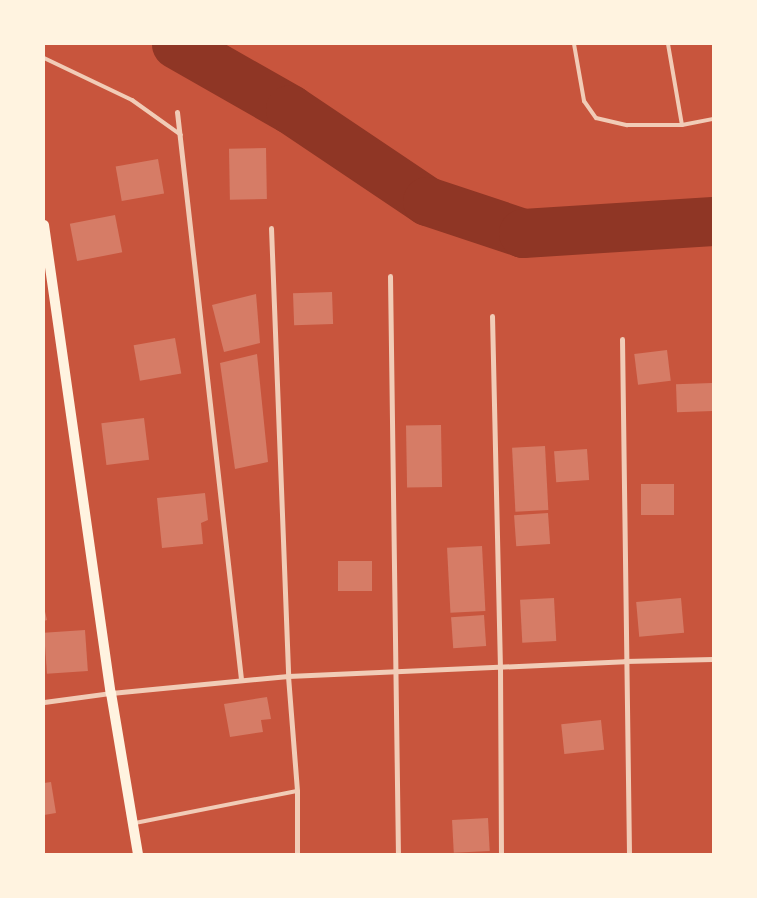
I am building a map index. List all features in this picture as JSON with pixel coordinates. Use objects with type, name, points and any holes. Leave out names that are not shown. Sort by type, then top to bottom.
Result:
[{"type":"main road","points":[[44,225],[111,693],[138,854]]},
{"type":"street","points":[[177,112],[241,680]]},
{"type":"street","points":[[271,228],[288,676],[297,791],[297,854]]},
{"type":"street","points":[[390,276],[398,854]]},
{"type":"street","points":[[492,316],[500,668],[501,854]]},
{"type":"street","points":[[622,338],[629,854]]},
{"type":"street","points":[[44,702],[111,693],[288,676],[625,661],[713,659]]},
{"type":"lane","points":[[574,44],[584,101],[596,118],[627,125],[682,125],[713,120]]},
{"type":"lane","points":[[668,44],[682,125]]},
{"type":"lane","points":[[44,58],[132,100],[181,135]]},
{"type":"lane","points":[[132,824],[297,791]]},
{"type":"building","points":[[266,148],[267,199],[230,200],[229,149]]},
{"type":"building","points":[[158,159],[164,193],[122,201],[116,166]]},
{"type":"building","points":[[115,215],[122,252],[77,261],[70,224]]},
{"type":"building","points":[[332,292],[333,324],[294,325],[293,293]]},
{"type":"building","points":[[256,294],[260,343],[224,352],[212,305]]},
{"type":"building","points":[[175,338],[181,373],[140,381],[134,345]]},
{"type":"building","points":[[667,350],[671,381],[638,385],[634,354]]},
{"type":"building","points":[[257,354],[268,462],[235,469],[220,363]]},
{"type":"building","points":[[712,383],[713,411],[677,412],[676,384]]},
{"type":"building","points":[[144,418],[149,460],[106,465],[101,423]]},
{"type":"building","points":[[441,425],[442,487],[407,488],[406,426]]},
{"type":"building","points":[[545,446],[548,510],[515,512],[512,448]]},
{"type":"building","points":[[587,449],[589,480],[556,482],[554,451]]},
{"type":"building","points":[[641,484],[674,484],[674,515],[641,515]]},
{"type":"building","points":[[205,493],[208,520],[201,523],[203,544],[162,548],[157,498]]},
{"type":"building","points":[[548,513],[550,544],[516,546],[514,515]]},
{"type":"building","points":[[482,546],[485,611],[450,613],[447,548]]},
{"type":"building","points":[[338,561],[372,561],[372,591],[338,591]]},
{"type":"building","points":[[554,598],[556,641],[522,643],[520,600]]},
{"type":"building","points":[[681,598],[684,633],[639,637],[636,602]]},
{"type":"building","points":[[44,607],[47,620],[44,621]]},
{"type":"building","points":[[484,615],[486,646],[453,648],[451,617]]},
{"type":"building","points":[[85,630],[88,671],[47,674],[44,633]]},
{"type":"building","points":[[267,697],[271,719],[261,720],[263,732],[230,737],[224,704]]},
{"type":"building","points":[[601,720],[604,750],[564,754],[561,724]]},
{"type":"building","points":[[51,782],[56,813],[44,815],[44,783]]},
{"type":"building","points":[[488,818],[490,851],[454,853],[452,820]]},
{"type":"waterway","points":[[176,44],[290,109],[427,201],[523,233],[713,221]]}]
